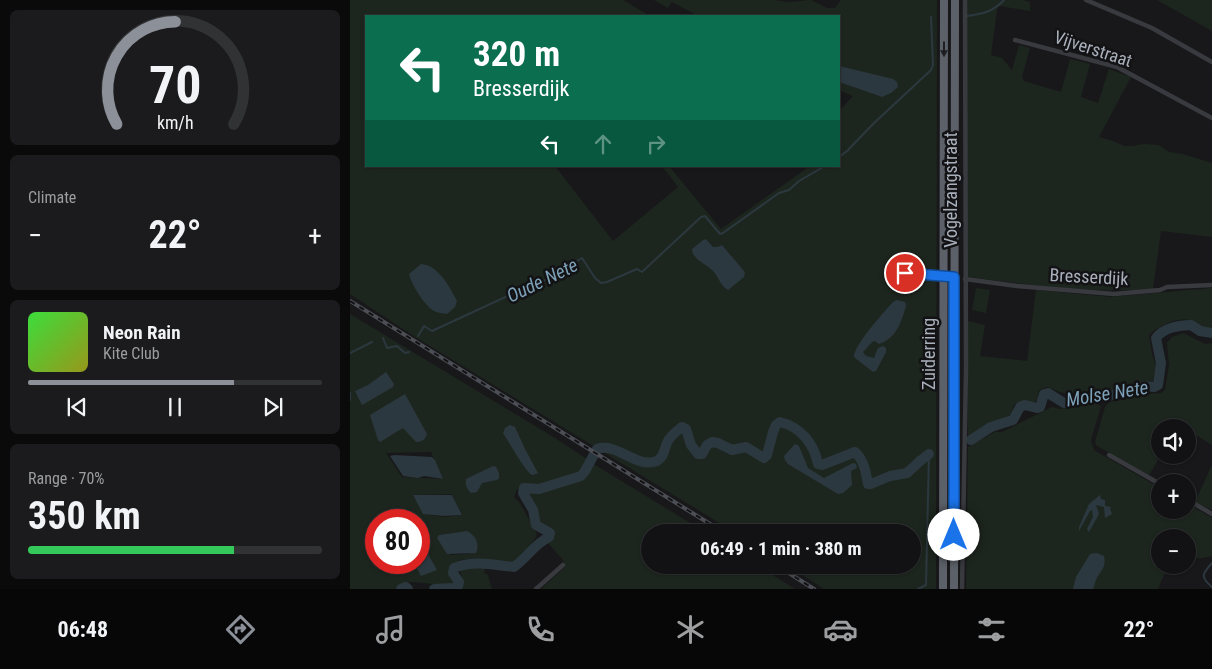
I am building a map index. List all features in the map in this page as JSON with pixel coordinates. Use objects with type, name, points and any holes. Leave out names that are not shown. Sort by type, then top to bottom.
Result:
[{"type":"highway","name":"Zuiderring","points":[[944,0],[944,589]]},
{"type":"highway","name":"Zuiderring","points":[[954,589],[955,0]]},
{"type":"street","name":"Vogelzangstraat","points":[[962,589],[966,369],[965,0]]},
{"type":"street","points":[[1086,0],[1152,28],[1212,62]]},
{"type":"street","name":"Vijverstraat","points":[[1016,40],[1117,68],[1212,118]]},
{"type":"street","points":[[905,273],[954,277]]},
{"type":"street","name":"Bresserdijk","points":[[965,279],[1017,286],[1114,294],[1160,290],[1168,286],[1212,285]]},
{"type":"street","points":[[1109,455],[1151,479]]},
{"type":"street","points":[[1196,505],[1212,514]]},
{"type":"street","points":[[536,589],[563,565]]},
{"type":"shaded area","points":[[350,0],[623,0],[648,15],[365,15],[365,167],[556,167],[613,241],[678,187],[663,167],[670,167],[721,229],[809,167],[840,167],[840,108],[853,96],[840,90],[840,82],[882,97],[840,67],[840,15],[696,15],[672,2],[668,8],[654,0],[774,0],[788,2],[811,0],[827,8],[835,8],[841,0],[937,0],[936,589],[824,589],[801,574],[921,574],[921,524],[721,524],[412,335],[350,294]],"holes":[[[706,239],[713,247],[722,245],[745,272],[724,288],[714,271],[695,257],[692,249]]]},
{"type":"shaded area","points":[[967,0],[1023,0],[1030,2],[1030,11],[999,6],[991,55],[1002,58],[1012,70],[1019,45],[1030,48],[1022,77],[1024,81],[1061,92],[1070,59],[1090,64],[1081,97],[1098,103],[1109,69],[1131,77],[1099,137],[1125,146],[1159,145],[1169,152],[1183,154],[1212,163],[1212,237],[1161,231],[1153,289],[1084,290],[1015,283],[969,277],[967,275]]},
{"type":"shaded area","points":[[1157,0],[1212,0],[1212,31]]},
{"type":"shaded area","points":[[840,66],[893,79],[897,82],[898,87],[882,97],[840,82]]},
{"type":"shaded area","points":[[706,239],[713,247],[722,245],[745,272],[744,277],[728,290],[710,268],[694,256],[692,249]]},
{"type":"shaded area","points":[[421,264],[427,265],[438,272],[454,295],[457,301],[455,307],[447,314],[436,312],[430,308],[412,283],[409,274]]},
{"type":"shaded area","points":[[976,288],[990,290],[986,313],[972,310]]},
{"type":"shaded area","points":[[1212,288],[1212,328],[1204,328],[1194,322],[1182,319],[1170,322],[1149,335],[1156,365],[1153,381],[1145,381],[1138,385],[1104,392],[1066,394],[1047,387],[1039,390],[1034,403],[1017,403],[1013,406],[1011,414],[1005,419],[994,421],[968,437],[968,321],[985,325],[980,356],[1027,361],[1036,290],[1111,297]]},
{"type":"shaded area","points":[[897,300],[905,302],[906,306],[894,334],[879,344],[875,341],[872,342],[863,352],[866,356],[874,358],[878,348],[883,346],[886,348],[886,352],[876,371],[873,372],[854,357],[855,352],[870,329],[893,302]]},
{"type":"shaded area","points":[[350,314],[587,459],[583,469],[574,475],[546,484],[523,486],[517,490],[514,497],[520,503],[537,534],[515,562],[477,559],[458,561],[452,565],[449,572],[454,582],[452,584],[414,582],[400,585],[395,589],[350,589]],"holes":[[[431,452],[443,479],[402,477],[386,453]],[[467,531],[469,554],[450,555],[439,535]]]},
{"type":"shaded area","points":[[1183,333],[1205,344],[1212,343],[1212,445],[1196,435],[1196,419],[1151,419],[1151,464],[1156,464],[1149,475],[1097,446],[1095,442],[1105,407],[1110,402],[1144,394],[1161,393],[1165,390],[1169,365],[1167,343],[1172,337]]},
{"type":"shaded area","points":[[386,372],[394,384],[393,387],[362,405],[355,391],[368,385]]},
{"type":"shaded area","points":[[405,394],[427,434],[426,436],[420,442],[416,442],[403,428],[380,442],[370,415]]},
{"type":"shaded area","points":[[1097,403],[1101,406],[1091,440],[1094,450],[1151,483],[1151,519],[1196,519],[1196,509],[1212,518],[1212,556],[1196,558],[1196,529],[1151,529],[1151,574],[1164,574],[1158,589],[966,589],[968,447],[995,432],[1002,432],[1052,407],[1060,409]]},
{"type":"shaded area","points":[[510,425],[515,427],[538,473],[530,474],[503,433],[505,428]]},
{"type":"shaded area","points":[[795,444],[799,446],[808,468],[824,478],[853,463],[856,464],[857,468],[851,471],[852,485],[843,493],[838,494],[788,464],[784,456]]},
{"type":"shaded area","points":[[390,456],[432,457],[443,479],[424,476],[418,478],[403,476]]},
{"type":"shaded area","points":[[592,463],[692,524],[641,524],[641,574],[771,574],[795,589],[541,589],[565,567],[563,560],[548,543],[552,537],[550,535],[552,532],[538,522],[537,513],[526,494],[542,491],[583,476]]},
{"type":"shaded area","points":[[1212,465],[1212,510],[1196,502]]},
{"type":"shaded area","points":[[493,466],[496,467],[499,473],[499,478],[482,483],[477,492],[471,493],[468,490],[466,479]]},
{"type":"shaded area","points":[[413,495],[452,495],[462,515],[430,515],[430,509],[420,509]]},
{"type":"shaded area","points":[[1100,495],[1101,499],[1105,500],[1105,506],[1111,507],[1112,514],[1105,518],[1104,507],[1096,505],[1099,514],[1089,532],[1087,529],[1093,517],[1092,510],[1079,531],[1089,504]]},
{"type":"shaded area","points":[[467,531],[476,540],[478,546],[476,553],[447,554],[437,538],[439,535]]},
{"type":"shaded area","points":[[1097,553],[1104,556],[1105,562],[1093,589],[1073,589],[1076,577],[1090,554]]},
{"type":"shaded area","points":[[430,558],[437,570],[430,573]]},
{"type":"shaded area","points":[[467,567],[485,569],[484,573],[488,575],[492,589],[459,589],[463,582],[460,571]]},
{"type":"waterway","name":"Oude Nete","points":[[967,16],[987,12],[1004,0]]},
{"type":"waterway","name":"Oude Nete","points":[[840,156],[931,70],[933,65],[931,17]]},
{"type":"waterway","name":"Oude Nete","points":[[418,336],[424,326],[432,331],[548,279],[582,258],[595,278],[601,283],[637,269],[642,272],[701,217],[705,216],[720,234],[723,233],[779,193],[789,190],[799,181],[823,167]]},
{"type":"waterway","name":"Molse Nete","points":[[971,440],[991,427],[1013,420],[1020,407],[1025,405],[1040,407],[1044,394],[1048,393],[1064,403],[1109,396],[1144,386],[1154,387],[1158,385],[1161,363],[1156,338],[1159,335],[1172,328],[1191,325],[1200,331],[1212,333]]},
{"type":"waterway","name":"Oude Nete","points":[[383,338],[387,348],[397,346],[405,353],[409,352]]},
{"type":"waterway","name":"Oude Nete","points":[[350,353],[372,342]]},
{"type":"waterway","name":"Oude Nete","points":[[350,393],[350,400]]},
{"type":"waterway","name":"Molse Nete","points":[[434,589],[458,586],[459,582],[453,573],[454,568],[469,564],[514,567],[519,563],[549,537],[550,533],[536,525],[533,510],[523,493],[524,488],[539,489],[581,476],[597,449],[612,449],[641,462],[657,461],[663,454],[669,439],[682,427],[686,429],[691,445],[698,454],[702,454],[707,445],[712,442],[732,450],[746,447],[764,458],[767,455],[776,425],[780,422],[794,428],[805,437],[810,443],[818,464],[822,465],[855,452],[863,463],[868,484],[890,476],[907,473],[929,454]]},
{"type":"waterway","points":[[918,589],[926,585],[929,454]]},
{"type":"waterway","points":[[1212,563],[1204,573],[1204,578],[1212,587]]},
{"type":"waterway","name":"Molse Nete","points":[[401,589],[406,587],[408,589]]},
{"type":"railway","points":[[350,301],[710,524]]},
{"type":"railway","points":[[790,574],[814,589]]},
{"type":"route","points":[[905,273],[954,277],[954,535]]}]
